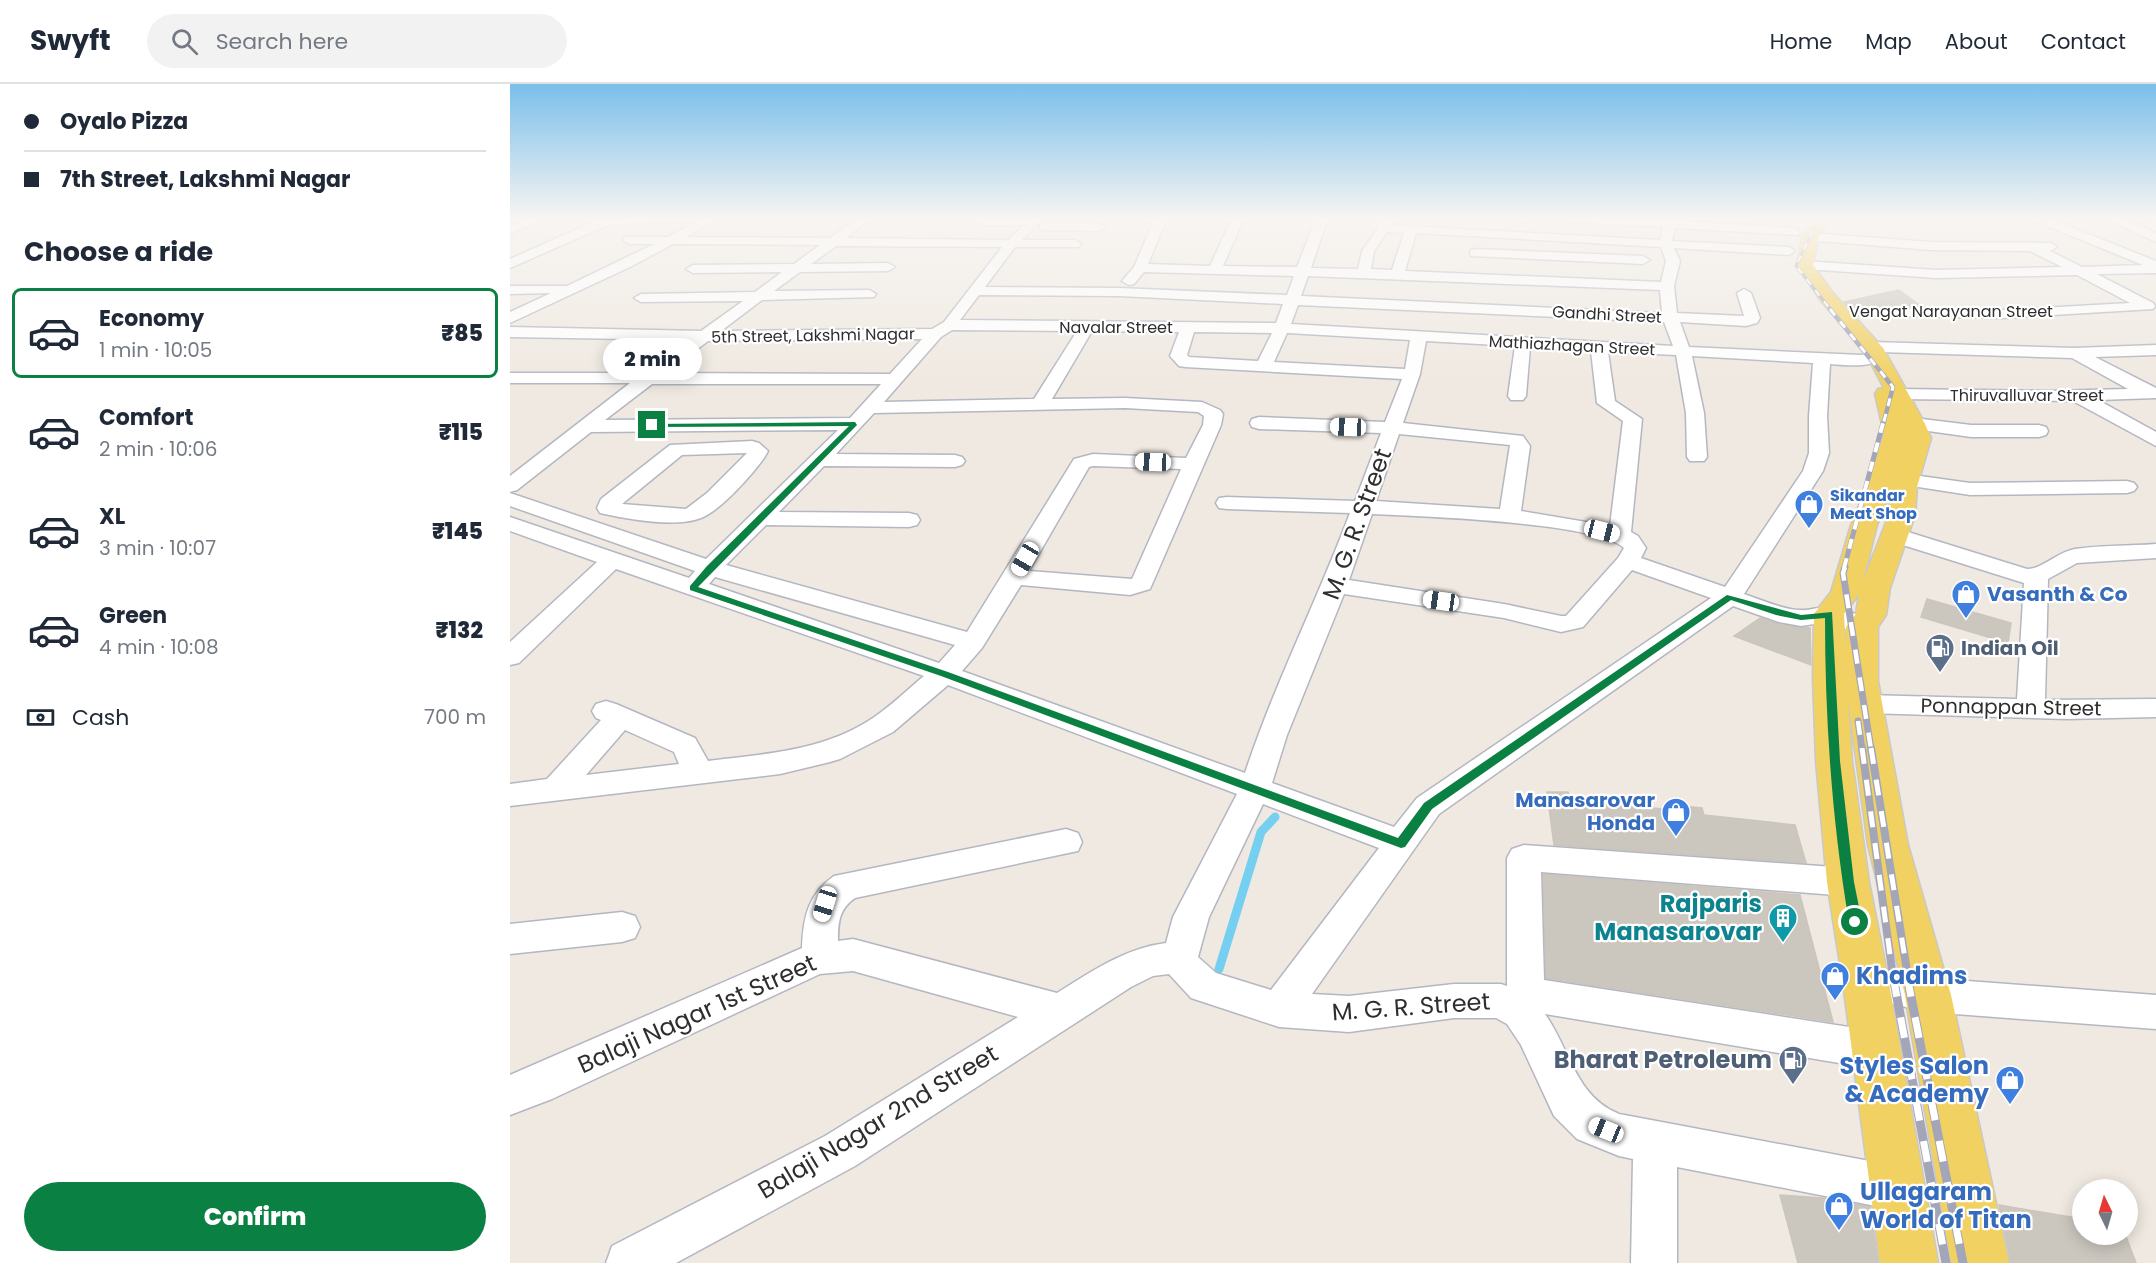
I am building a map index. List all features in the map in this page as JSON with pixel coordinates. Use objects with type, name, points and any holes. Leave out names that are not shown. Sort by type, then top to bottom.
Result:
[{"type":"main road","points":[[1792,273],[1805,292],[1870,354],[1886,393],[1896,433],[1882,482],[1862,534],[1845,594],[1846,621],[1866,704],[1888,845],[1928,995],[1980,1263]]},
{"type":"main road","points":[[1822,273],[1839,311],[1906,409],[1919,438],[1906,480],[1902,515],[1875,588],[1871,615],[1846,621]]},
{"type":"main road","points":[[1846,621],[1830,679],[1834,761],[1848,882],[1866,983],[1909,1263]]},
{"type":"street","points":[[510,318],[605,273]]},
{"type":"street","points":[[510,486],[647,378],[788,273]]},
{"type":"street","points":[[693,588],[710,568],[855,424],[893,379],[942,329],[988,273]]},
{"type":"street","points":[[1119,292],[1136,273]]},
{"type":"street","points":[[1264,366],[1282,328],[1302,273]]},
{"type":"street","points":[[1364,273],[1667,286]]},
{"type":"street","points":[[1474,273],[1474,278]]},
{"type":"street","points":[[1673,273],[1667,286],[1670,317],[1683,351],[1695,413],[1697,458]]},
{"type":"street","points":[[1933,273],[2034,332],[2154,394]]},
{"type":"street","points":[[1936,274],[2006,273]]},
{"type":"street","name":"Vengat Narayanan Street","points":[[1839,311],[2003,314],[2148,306],[2147,303],[2081,273]]},
{"type":"street","points":[[510,290],[571,289]]},
{"type":"street","name":"Gandhi Street","points":[[974,291],[1119,292],[1752,320],[1744,293]]},
{"type":"street","points":[[641,298],[869,294]]},
{"type":"street","points":[[1040,404],[1087,327]]},
{"type":"street","points":[[1188,327],[1178,356],[1181,360],[1193,363],[1412,374]]},
{"type":"street","name":"Mathiazhagan Street","points":[[1282,328],[1822,359],[1870,354],[2156,350]]},
{"type":"street","name":"Navalar Street","points":[[942,329],[1282,328]]},
{"type":"street","name":"5th Street, Lakshmi Nagar","points":[[510,332],[706,336],[942,329]]},
{"type":"street","name":"M. G. R. Street","points":[[1419,336],[1412,374],[1335,585],[1272,735],[1255,790],[1191,917],[1180,957],[1184,968],[1204,987],[1279,1010],[1349,1014],[1454,1001],[1501,1001],[1521,1012],[1535,1032],[1569,1102],[1592,1124],[1619,1135],[1896,1188]]},
{"type":"street","points":[[1517,396],[1523,342]]},
{"type":"street","points":[[1599,346],[1606,403],[1633,420],[1620,535]]},
{"type":"street","points":[[1279,1010],[1428,806],[1730,597],[1813,471],[1819,453],[1818,416],[1822,359]]},
{"type":"street","points":[[510,378],[893,379]]},
{"type":"street","name":"Thiruvalluvar Street","points":[[1906,409],[2077,395],[2154,394]]},
{"type":"street","points":[[2077,395],[2156,440]]},
{"type":"street","points":[[869,408],[1125,404],[1207,409],[1214,414],[1212,425],[1142,584],[1130,588],[1014,577]]},
{"type":"street","points":[[1906,409],[1971,431],[2039,431]]},
{"type":"street","points":[[1259,423],[1392,428],[1518,442],[1520,446],[1510,516]]},
{"type":"street","points":[[585,426],[855,424]]},
{"type":"street","points":[[510,657],[617,544],[653,513],[692,515],[703,508],[754,458],[758,451],[752,447],[677,449],[609,504],[608,508],[653,513]]},
{"type":"street","points":[[818,460],[954,461]]},
{"type":"street","points":[[510,795],[780,763],[830,752],[883,725],[944,674],[972,642],[1014,577],[1081,463],[1093,460],[1193,464]]},
{"type":"street","points":[[1906,480],[1970,489],[2127,487]]},
{"type":"street","points":[[510,499],[617,544],[693,588],[944,674],[1401,843]]},
{"type":"street","points":[[1227,503],[1364,506],[1510,516],[1584,526],[1620,535],[1630,541],[1635,548],[1628,561],[1574,622],[1566,625],[1504,611],[1335,585]]},
{"type":"street","points":[[760,518],[909,520]]},
{"type":"street","points":[[510,524],[617,544],[972,642]]},
{"type":"street","points":[[1895,535],[2025,576],[2036,577],[2043,575],[2062,559],[2074,556],[2156,551]]},
{"type":"street","points":[[1628,561],[1779,614],[1846,621]]},
{"type":"street","points":[[2031,708],[2036,577]]},
{"type":"street","name":"Ponnappan Street","points":[[1866,704],[2067,710],[2156,708]]},
{"type":"street","points":[[556,789],[613,714],[685,745],[693,759],[696,773]]},
{"type":"street","points":[[820,958],[821,916],[825,904],[833,894],[846,886],[1066,842]]},
{"type":"street","points":[[1848,882],[1524,858],[1526,994],[1875,1050]]},
{"type":"street","points":[[510,939],[622,927]]},
{"type":"street","name":"Balaji Nagar 1st Street","points":[[510,1095],[538,1085],[792,968],[820,958],[853,955],[1060,1011]]},
{"type":"street","name":"Balaji Nagar 2nd Street","points":[[629,1263],[840,1151],[1118,975],[1149,961],[1180,957]]},
{"type":"street","points":[[1866,983],[1928,995],[2156,1012]]},
{"type":"street","points":[[1654,1263],[1655,1142]]},
{"type":"building","points":[[1899,290],[1922,307],[1848,306],[1844,302]]},
{"type":"building","name":"Vasanth & Co","points":[[1927,599],[2011,623],[2008,643],[1921,617]]},
{"type":"building","points":[[1760,618],[1779,624],[1810,628],[1811,665],[1734,636]]},
{"type":"building","name":"Manasarovar Honda","points":[[1547,792],[1568,792],[1571,800],[1683,811],[1683,806],[1702,808],[1704,815],[1795,825],[1806,863],[1554,845]]},
{"type":"building","points":[[1543,874],[1800,895],[1833,1022],[1546,978]]},
{"type":"building","name":"Ullagaram World of Titan","points":[[1780,1195],[1823,1198],[1870,1207],[1878,1263],[1798,1263]]},
{"type":"building","points":[[1999,1205],[2072,1217],[2072,1245],[2129,1245],[2136,1263],[2011,1263]]},
{"type":"waterway","points":[[1219,969],[1261,832],[1275,817]]},
{"type":"railway","points":[[1802,273],[1831,310]]},
{"type":"railway","points":[[1830,309],[1893,387],[1883,425]]},
{"type":"railway","points":[[1844,568],[1883,423]]},
{"type":"railway","points":[[1845,567],[1843,573],[1871,749]]},
{"type":"railway","points":[[1858,721],[1862,749]]},
{"type":"railway","points":[[1862,748],[1893,977]]},
{"type":"railway","points":[[1871,748],[1908,977]]},
{"type":"railway","points":[[1893,976],[1946,1263]]},
{"type":"railway","points":[[1907,976],[1963,1263]]},
{"type":"place","name":"Sikandar Meat Shop","points":[[1809,530]]},
{"type":"place","name":"Vasanth & Co","points":[[1966,620]]},
{"type":"place","name":"Indian Oil","points":[[1940,674]]},
{"type":"place","name":"Manasarovar Honda","points":[[1676,838]]},
{"type":"place","name":"Rajparis Manasarovar","points":[[1783,944]]},
{"type":"place","name":"Khadims","points":[[1835,1002]]},
{"type":"place","name":"Bharat Petroleum","points":[[1793,1086]]},
{"type":"place","name":"Styles Salon & Academy","points":[[2010,1106]]},
{"type":"place","name":"Ullagaram World of Titan","points":[[1839,1232]]},
{"type":"route","points":[[652,425],[855,424],[710,568],[693,588],[944,674],[1401,843],[1428,806],[1730,597],[1779,614],[1801,618],[1829,614],[1834,761],[1855,922]]}]
